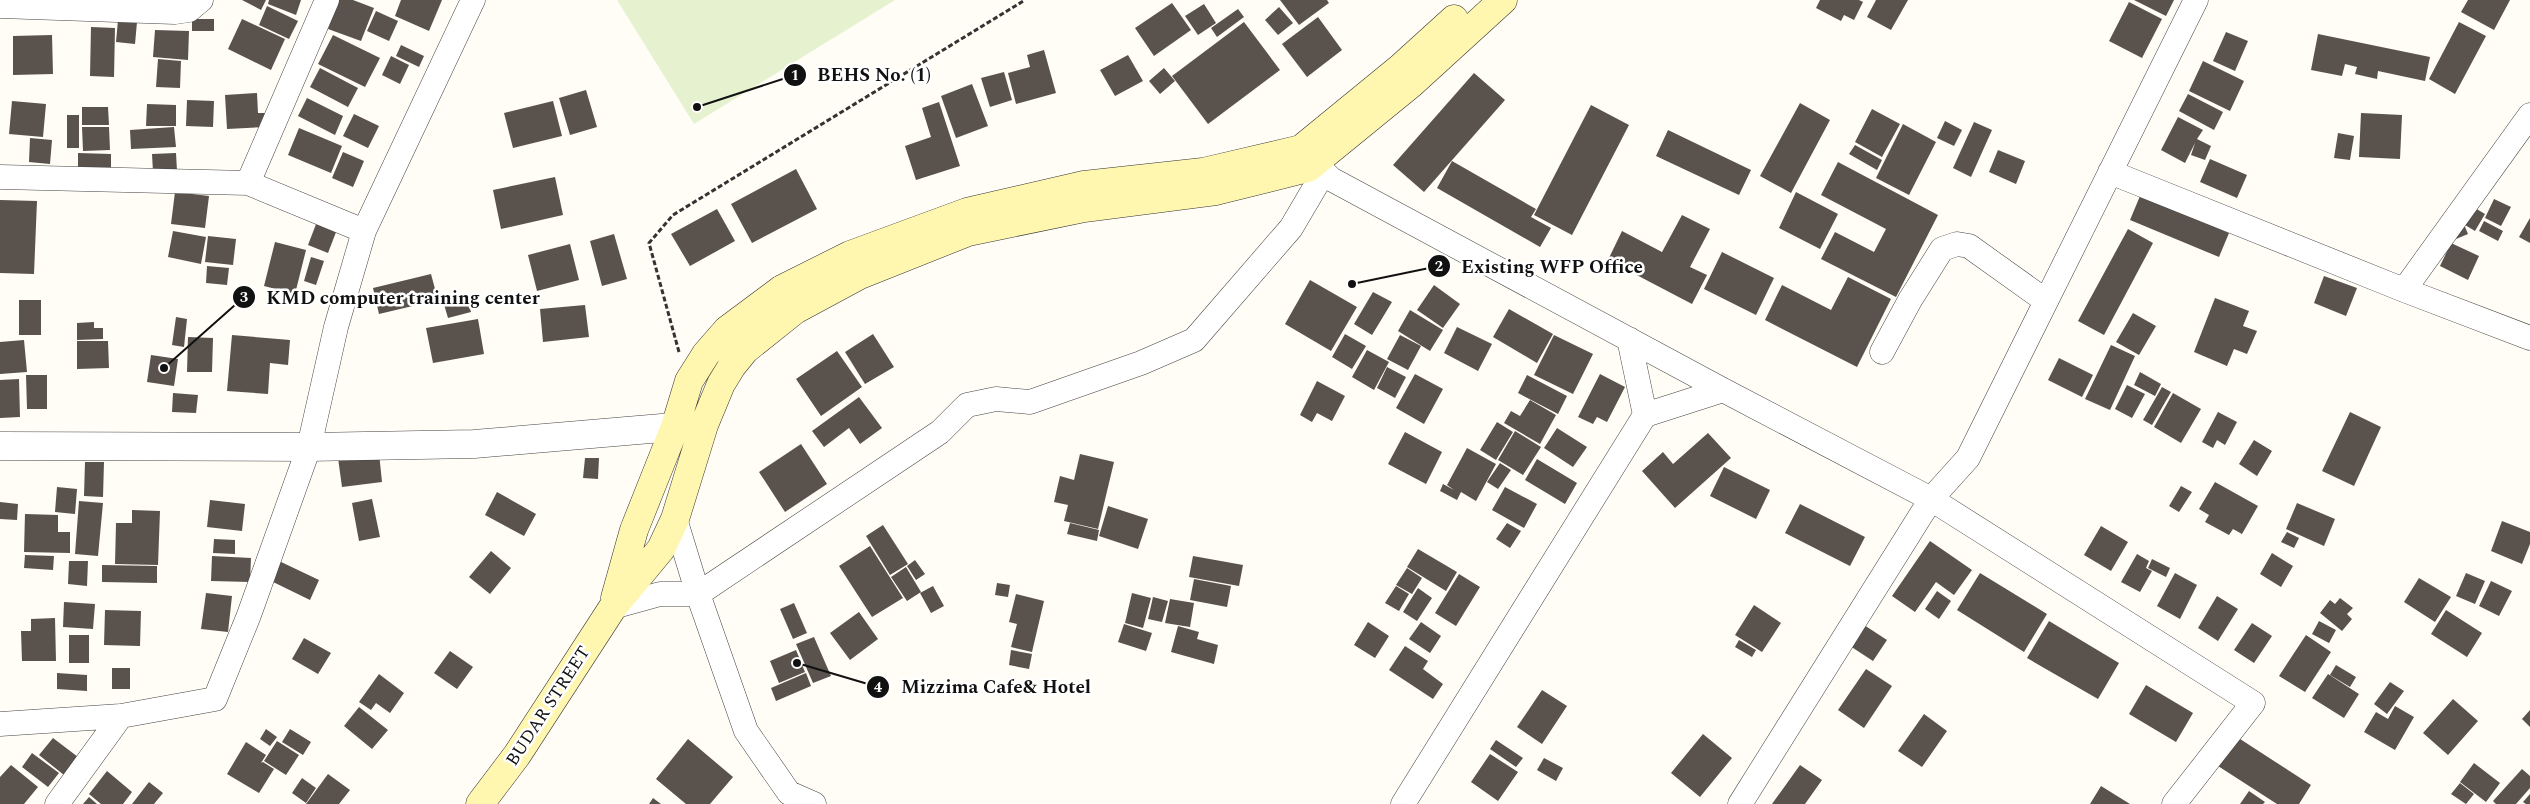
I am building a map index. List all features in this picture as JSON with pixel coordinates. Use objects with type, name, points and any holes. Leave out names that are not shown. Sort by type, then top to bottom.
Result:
[{"type":"main road","points":[[613,607],[661,549],[675,519],[704,425],[721,384],[746,350],[795,310],[860,275],[968,232],[1084,208],[1216,190],[1308,168],[1400,68],[1475,0]]},
{"type":"main road","points":[[613,607],[634,530],[675,426],[689,381],[706,354],[727,330],[782,289],[859,252],[967,212],[1084,185],[1313,161],[1411,84],[1503,0]]},
{"type":"main road","name":"BUDAR STREET","points":[[480,804],[517,755],[613,607]]},
{"type":"street","points":[[0,6],[174,12],[189,10],[201,0]]},
{"type":"street","points":[[248,183],[327,0]]},
{"type":"street","points":[[0,724],[121,716],[215,699],[249,616],[309,447],[336,326],[364,231],[473,0]]},
{"type":"street","points":[[1740,804],[1931,499],[1968,458],[2196,0]]},
{"type":"street","points":[[2404,290],[2530,115]]},
{"type":"street","points":[[613,607],[660,594],[698,594],[940,432],[967,405],[996,399],[1030,402],[1141,363],[1194,340],[1291,228],[1313,161],[1331,179],[1723,390],[1931,499],[2252,703],[2174,804]]},
{"type":"street","points":[[2110,172],[2404,290],[2530,338]]},
{"type":"street","points":[[0,177],[248,183],[364,231]]},
{"type":"street","points":[[1882,352],[1910,300],[1942,249],[1957,244],[1970,246],[2046,301]]},
{"type":"street","points":[[1629,339],[1645,415]]},
{"type":"street","points":[[1403,804],[1645,415],[1723,390]]},
{"type":"street","points":[[0,446],[309,447],[474,444],[704,425]]},
{"type":"street","points":[[675,519],[698,594],[746,731],[789,793],[814,804]]},
{"type":"street","points":[[57,804],[121,716]]},
{"type":"path","points":[[689,381],[660,290],[650,243],[673,215],[1025,0]]},
{"type":"green space","points":[[617,0],[895,0],[694,124]]},
{"type":"building","points":[[242,0],[266,0],[261,10]]},
{"type":"building","points":[[269,0],[301,0],[296,15],[268,4]]},
{"type":"building","points":[[338,0],[353,0],[374,8],[361,41],[328,29]]},
{"type":"building","points":[[401,0],[442,0],[429,31],[395,16]]},
{"type":"building","points":[[1280,0],[1327,0],[1329,3],[1299,25]]},
{"type":"building","points":[[1820,0],[1859,0],[1863,2],[1854,20],[1844,15],[1841,21],[1816,8]]},
{"type":"building","points":[[1876,0],[1908,0],[1891,30],[1867,17]]},
{"type":"building","points":[[2134,0],[2174,0],[2166,16]]},
{"type":"building","points":[[2468,0],[2510,0],[2494,30],[2461,12]]},
{"type":"building","points":[[2129,2],[2162,19],[2142,58],[2109,41]]},
{"type":"building","points":[[1172,3],[1191,30],[1154,56],[1135,28]]},
{"type":"building","points":[[1204,4],[1216,23],[1198,35],[1185,16]]},
{"type":"building","points":[[267,6],[298,21],[289,39],[259,25]]},
{"type":"building","points":[[1279,7],[1293,23],[1278,35],[1265,20]]},
{"type":"building","points":[[1238,9],[1244,17],[1217,37],[1211,28]]},
{"type":"building","points":[[376,11],[398,21],[389,41],[367,31]]},
{"type":"building","points":[[1318,17],[1342,50],[1307,77],[1282,44]]},
{"type":"building","points":[[192,19],[214,19],[214,31],[192,31]]},
{"type":"building","points":[[242,19],[285,39],[271,70],[228,49]]},
{"type":"building","points":[[118,20],[137,22],[135,44],[116,42]]},
{"type":"building","points":[[1244,22],[1280,70],[1208,124],[1172,76]]},
{"type":"building","points":[[2459,22],[2486,36],[2455,94],[2429,79]]},
{"type":"building","points":[[91,27],[115,28],[114,77],[90,76]]},
{"type":"building","points":[[155,30],[189,31],[188,60],[153,57]]},
{"type":"building","points":[[2226,32],[2248,41],[2235,71],[2213,61]]},
{"type":"building","points":[[2318,34],[2430,57],[2425,81],[2378,71],[2377,79],[2355,74],[2357,67],[2345,64],[2342,76],[2311,70]]},
{"type":"building","points":[[52,35],[53,74],[13,75],[13,36]]},
{"type":"building","points":[[333,35],[380,58],[365,87],[318,64]]},
{"type":"building","points":[[401,45],[424,56],[419,67],[396,56]]},
{"type":"building","points":[[1044,50],[1056,93],[1016,104],[1008,73],[1030,67],[1027,55]]},
{"type":"building","points":[[1128,55],[1143,81],[1115,96],[1100,70]]},
{"type":"building","points":[[391,56],[409,65],[400,84],[382,75]]},
{"type":"building","points":[[158,59],[181,61],[180,88],[156,87]]},
{"type":"building","points":[[2203,61],[2244,81],[2230,111],[2189,91]]},
{"type":"building","points":[[320,68],[358,88],[348,107],[310,87]]},
{"type":"building","points":[[1164,68],[1175,81],[1160,94],[1149,81]]},
{"type":"building","points":[[1004,72],[1012,100],[990,107],[981,78]]},
{"type":"building","points":[[1474,73],[1505,100],[1424,192],[1393,165]]},
{"type":"building","points":[[972,84],[988,126],[956,138],[941,96]]},
{"type":"building","points":[[586,90],[597,127],[570,135],[559,98]]},
{"type":"building","points":[[257,93],[258,113],[266,113],[266,127],[227,129],[225,95]]},
{"type":"building","points":[[2188,94],[2223,112],[2214,130],[2179,111]]},
{"type":"building","points":[[307,98],[343,116],[335,135],[298,116]]},
{"type":"building","points":[[187,100],[214,101],[213,127],[186,126]]},
{"type":"building","points":[[12,101],[46,104],[43,137],[9,134]]},
{"type":"building","points":[[553,101],[562,136],[513,148],[504,113]]},
{"type":"building","points":[[939,102],[960,166],[916,180],[905,146],[931,137],[922,108]]},
{"type":"building","points":[[1800,103],[1830,120],[1791,193],[1760,176]]},
{"type":"building","points":[[147,104],[176,105],[176,126],[146,126]]},
{"type":"building","points":[[1591,105],[1629,125],[1572,235],[1534,215]]},
{"type":"building","points":[[82,107],[108,107],[109,125],[82,125]]},
{"type":"building","points":[[1872,109],[1900,124],[1882,157],[1855,142]]},
{"type":"building","points":[[2361,113],[2402,115],[2400,159],[2359,157]]},
{"type":"building","points":[[354,114],[379,126],[368,148],[343,136]]},
{"type":"building","points":[[67,115],[79,115],[79,148],[67,148]]},
{"type":"building","points":[[2178,117],[2203,130],[2197,139],[2211,146],[2205,160],[2191,155],[2195,143],[2185,163],[2161,150]]},
{"type":"building","points":[[1945,121],[1962,130],[1954,146],[1937,138]]},
{"type":"building","points":[[1974,122],[1992,130],[1971,177],[1953,168]]},
{"type":"building","points":[[1903,124],[1936,142],[1909,195],[1876,178]]},
{"type":"building","points":[[82,127],[109,127],[110,150],[83,151]]},
{"type":"building","points":[[174,127],[176,147],[131,149],[130,130]]},
{"type":"building","points":[[299,128],[342,146],[331,173],[288,155]]},
{"type":"building","points":[[1668,130],[1751,170],[1739,195],[1656,156]]},
{"type":"building","points":[[2338,133],[2354,136],[2350,160],[2334,158]]},
{"type":"building","points":[[30,138],[52,140],[50,164],[29,162]]},
{"type":"building","points":[[1855,145],[1882,160],[1877,170],[1849,154]]},
{"type":"building","points":[[1998,150],[2025,161],[2016,184],[1989,172]]},
{"type":"building","points":[[343,152],[364,161],[353,187],[332,178]]},
{"type":"building","points":[[78,153],[111,154],[111,172],[78,171]]},
{"type":"building","points":[[176,153],[177,171],[153,172],[152,154]]},
{"type":"building","points":[[2210,159],[2247,175],[2237,198],[2200,182]]},
{"type":"building","points":[[1452,161],[1536,209],[1531,217],[1551,228],[1540,247],[1437,188]]},
{"type":"building","points":[[1838,162],[1938,215],[1896,297],[1821,259],[1835,232],[1874,252],[1886,229],[1821,195]]},
{"type":"building","points":[[796,169],[817,209],[752,243],[731,204]]},
{"type":"building","points":[[555,177],[563,215],[501,229],[493,190]]},
{"type":"building","points":[[175,192],[209,196],[205,228],[171,224]]},
{"type":"building","points":[[1796,192],[1838,214],[1820,249],[1779,228]]},
{"type":"building","points":[[2140,196],[2229,233],[2219,257],[2130,220]]},
{"type":"building","points":[[2494,199],[2511,207],[2501,226],[2485,218]]},
{"type":"building","points":[[0,200],[37,201],[34,274],[0,273]]},
{"type":"building","points":[[2475,208],[2485,214],[2475,231],[2465,225]]},
{"type":"building","points":[[717,209],[735,241],[690,266],[671,234]]},
{"type":"building","points":[[1682,215],[1710,229],[1690,267],[1707,275],[1692,304],[1608,260],[1622,231],[1662,252]]},
{"type":"building","points":[[2530,218],[2530,243],[2519,237]]},
{"type":"building","points":[[318,219],[338,227],[328,253],[308,245]]},
{"type":"building","points":[[2484,221],[2503,231],[2498,241],[2479,231]]},
{"type":"building","points":[[2463,222],[2468,234],[2456,239],[2452,226]]},
{"type":"building","points":[[2128,229],[2153,243],[2104,335],[2078,321]]},
{"type":"building","points":[[173,231],[206,237],[201,264],[168,257]]},
{"type":"building","points":[[614,234],[627,279],[602,286],[590,241]]},
{"type":"building","points":[[208,236],[236,239],[233,265],[205,262]]},
{"type":"building","points":[[275,242],[306,250],[295,294],[264,286]]},
{"type":"building","points":[[2451,243],[2479,256],[2468,280],[2440,266]]},
{"type":"building","points":[[570,244],[579,280],[537,291],[528,255]]},
{"type":"building","points":[[1722,252],[1774,278],[1756,315],[1704,289]]},
{"type":"building","points":[[311,257],[324,261],[316,285],[304,281]]},
{"type":"building","points":[[207,266],[229,268],[227,285],[206,283]]},
{"type":"building","points":[[431,274],[438,300],[379,314],[373,288]]},
{"type":"building","points":[[2324,276],[2357,288],[2346,316],[2314,303]]},
{"type":"building","points":[[1848,277],[1891,299],[1857,367],[1765,320],[1782,285],[1831,310]]},
{"type":"building","points":[[1310,280],[1357,307],[1331,351],[1285,324]]},
{"type":"building","points":[[1434,285],[1460,304],[1443,328],[1417,310]]},
{"type":"building","points":[[1373,292],[1392,302],[1372,335],[1354,324]]},
{"type":"building","points":[[466,294],[471,312],[448,318],[443,301]]},
{"type":"building","points":[[2215,298],[2249,311],[2243,326],[2257,331],[2247,354],[2234,349],[2227,366],[2194,352]]},
{"type":"building","points":[[19,300],[41,300],[41,335],[19,335]]},
{"type":"building","points":[[585,305],[589,337],[543,342],[540,309]]},
{"type":"building","points":[[1509,309],[1553,334],[1537,363],[1493,337]]},
{"type":"building","points":[[1410,310],[1443,330],[1430,351],[1398,331]]},
{"type":"building","points":[[2133,313],[2156,326],[2139,355],[2116,342]]},
{"type":"building","points":[[176,317],[187,319],[184,347],[172,345]]},
{"type":"building","points":[[478,319],[484,354],[433,363],[426,328]]},
{"type":"building","points":[[94,322],[94,328],[103,328],[103,339],[77,340],[77,323]]},
{"type":"building","points":[[1457,327],[1492,344],[1478,371],[1444,353]]},
{"type":"building","points":[[873,334],[894,367],[865,384],[845,352]]},
{"type":"building","points":[[1345,334],[1366,346],[1352,369],[1332,357]]},
{"type":"building","points":[[232,335],[290,340],[288,365],[270,363],[268,394],[227,391]]},
{"type":"building","points":[[1400,335],[1421,346],[1408,370],[1387,359]]},
{"type":"building","points":[[1554,335],[1593,354],[1573,394],[1534,375]]},
{"type":"building","points":[[188,337],[213,338],[212,372],[187,372]]},
{"type":"building","points":[[24,340],[27,372],[0,374],[0,342]]},
{"type":"building","points":[[77,341],[108,341],[109,368],[77,369]]},
{"type":"building","points":[[2111,345],[2135,356],[2110,410],[2085,399]]},
{"type":"building","points":[[1367,350],[1389,362],[1374,390],[1352,377]]},
{"type":"building","points":[[837,351],[862,387],[821,416],[796,379]]},
{"type":"building","points":[[151,355],[178,359],[174,386],[147,382]]},
{"type":"building","points":[[2059,358],[2093,375],[2082,397],[2048,380]]},
{"type":"building","points":[[1387,367],[1406,377],[1395,398],[1377,388]]},
{"type":"building","points":[[2140,372],[2161,384],[2155,396],[2134,385]]},
{"type":"building","points":[[1415,374],[1443,389],[1424,424],[1396,408]]},
{"type":"building","points":[[1600,374],[1625,387],[1607,422],[1597,417],[1593,424],[1578,417]]},
{"type":"building","points":[[26,375],[47,375],[47,409],[27,409]]},
{"type":"building","points":[[1527,375],[1567,396],[1558,414],[1518,393]]},
{"type":"building","points":[[19,379],[20,417],[0,418],[0,380]]},
{"type":"building","points":[[1317,381],[1345,396],[1332,421],[1317,413],[1312,422],[1300,415]]},
{"type":"building","points":[[2127,385],[2145,394],[2132,418],[2115,409]]},
{"type":"building","points":[[2162,387],[2171,392],[2152,425],[2143,420]]},
{"type":"building","points":[[173,393],[198,395],[196,413],[172,412]]},
{"type":"building","points":[[2173,393],[2201,409],[2181,443],[2154,427]]},
{"type":"building","points":[[859,397],[882,428],[860,444],[849,428],[824,447],[812,431]]},
{"type":"building","points":[[1530,400],[1556,415],[1540,444],[1504,423],[1511,411],[1520,416]]},
{"type":"building","points":[[2218,412],[2237,422],[2225,445],[2217,440],[2213,448],[2202,442]]},
{"type":"building","points":[[2350,412],[2381,427],[2354,486],[2322,471]]},
{"type":"building","points":[[1497,422],[1513,432],[1496,460],[1480,450]]},
{"type":"building","points":[[1557,428],[1587,447],[1573,467],[1544,448]]},
{"type":"building","points":[[1515,431],[1541,447],[1523,475],[1498,460]]},
{"type":"building","points":[[1405,432],[1442,452],[1426,484],[1388,464]]},
{"type":"building","points":[[1708,433],[1731,458],[1675,508],[1642,471],[1663,452],[1673,464]]},
{"type":"building","points":[[2254,440],[2272,451],[2257,476],[2239,464]]},
{"type":"building","points":[[801,444],[827,484],[785,512],[759,472]]},
{"type":"building","points":[[1467,448],[1496,464],[1476,501],[1461,492],[1457,500],[1440,491],[1443,484],[1454,490],[1447,485]]},
{"type":"building","points":[[379,453],[382,482],[342,487],[338,458]]},
{"type":"building","points":[[1080,454],[1114,462],[1098,529],[1064,521],[1068,505],[1054,502],[1060,476],[1074,480]]},
{"type":"building","points":[[585,458],[599,458],[598,479],[583,478]]},
{"type":"building","points":[[1537,459],[1577,483],[1565,504],[1525,480]]},
{"type":"building","points":[[85,462],[104,462],[103,497],[84,496]]},
{"type":"building","points":[[1500,463],[1511,470],[1498,489],[1487,482]]},
{"type":"building","points":[[1724,467],[1770,490],[1756,519],[1710,496]]},
{"type":"building","points":[[2215,482],[2258,506],[2242,534],[2233,529],[2229,535],[2205,522],[2209,515],[2199,509]]},
{"type":"building","points":[[2181,486],[2192,492],[2179,512],[2169,506]]},
{"type":"building","points":[[57,487],[77,489],[75,514],[55,512]]},
{"type":"building","points":[[1505,487],[1537,504],[1524,528],[1492,510]]},
{"type":"building","points":[[497,492],[536,514],[524,536],[485,515]]},
{"type":"building","points":[[372,499],[380,537],[359,541],[352,503]]},
{"type":"building","points":[[210,500],[245,504],[242,531],[207,527]]},
{"type":"building","points":[[79,501],[103,503],[98,556],[75,554]]},
{"type":"building","points":[[0,502],[18,504],[17,520],[0,519]]},
{"type":"building","points":[[2297,503],[2335,519],[2324,546],[2286,529]]},
{"type":"building","points":[[1800,504],[1865,537],[1850,566],[1785,533]]},
{"type":"building","points":[[1108,506],[1148,519],[1138,549],[1099,536]]},
{"type":"building","points":[[132,510],[160,511],[158,565],[115,564],[116,523],[132,523]]},
{"type":"building","points":[[25,514],[58,515],[58,532],[70,532],[70,553],[24,552]]},
{"type":"building","points":[[2502,521],[2530,532],[2530,544],[2522,564],[2491,551]]},
{"type":"building","points":[[1070,523],[1099,530],[1097,541],[1067,534]]},
{"type":"building","points":[[1507,523],[1521,531],[1510,548],[1496,539]]},
{"type":"building","points":[[883,525],[908,564],[890,575],[866,536]]},
{"type":"building","points":[[2101,526],[2128,542],[2111,571],[2084,555]]},
{"type":"building","points":[[2287,532],[2299,538],[2294,548],[2281,542]]},
{"type":"building","points":[[214,539],[235,540],[235,554],[213,553]]},
{"type":"building","points":[[1930,541],[1972,570],[1954,595],[1936,582],[1915,612],[1892,596]]},
{"type":"building","points":[[870,546],[903,598],[872,617],[839,566]]},
{"type":"building","points":[[1418,549],[1457,572],[1446,591],[1407,567]]},
{"type":"building","points":[[491,551],[511,568],[490,594],[469,577]]},
{"type":"building","points":[[2272,553],[2293,566],[2281,587],[2260,574]]},
{"type":"building","points":[[2137,554],[2149,561],[2146,568],[2152,571],[2140,592],[2121,582]]},
{"type":"building","points":[[25,555],[54,556],[53,570],[24,568]]},
{"type":"building","points":[[212,556],[251,558],[250,582],[211,581]]},
{"type":"building","points":[[1193,556],[1243,565],[1239,586],[1189,577]]},
{"type":"building","points":[[2152,559],[2170,568],[2166,577],[2148,568]]},
{"type":"building","points":[[915,560],[925,574],[916,580],[907,566]]},
{"type":"building","points":[[69,561],[88,561],[87,586],[68,584]]},
{"type":"building","points":[[279,561],[319,580],[310,600],[269,580]]},
{"type":"building","points":[[102,565],[157,566],[157,583],[102,582]]},
{"type":"building","points":[[906,567],[921,592],[907,601],[891,577]]},
{"type":"building","points":[[1407,568],[1422,578],[1412,594],[1396,585]]},
{"type":"building","points":[[1980,573],[2047,614],[2024,652],[1957,610]]},
{"type":"building","points":[[2175,573],[2197,585],[2180,619],[2157,606]]},
{"type":"building","points":[[2466,573],[2485,581],[2475,604],[2456,596]]},
{"type":"building","points":[[1459,574],[1480,587],[1456,626],[1435,613]]},
{"type":"building","points":[[2419,578],[2451,597],[2435,622],[2404,602]]},
{"type":"building","points":[[1194,579],[1231,586],[1227,607],[1190,600]]},
{"type":"building","points":[[2491,581],[2512,591],[2499,616],[2479,606]]},
{"type":"building","points":[[997,583],[1010,585],[1008,597],[995,595]]},
{"type":"building","points":[[933,586],[944,606],[931,613],[920,593]]},
{"type":"building","points":[[1396,586],[1409,594],[1399,611],[1385,603]]},
{"type":"building","points":[[1418,588],[1432,598],[1417,621],[1403,612]]},
{"type":"building","points":[[1937,591],[1951,601],[1939,619],[1925,609]]},
{"type":"building","points":[[206,593],[232,596],[228,632],[201,629]]},
{"type":"building","points":[[1132,593],[1151,598],[1143,628],[1125,623]]},
{"type":"building","points":[[1016,594],[1044,601],[1032,652],[1011,647],[1017,624],[1009,622]]},
{"type":"building","points":[[2217,596],[2238,609],[2218,641],[2198,628]]},
{"type":"building","points":[[1153,597],[1168,601],[1162,622],[1148,619]]},
{"type":"building","points":[[2340,598],[2353,608],[2347,614],[2352,619],[2342,631],[2320,613],[2330,600],[2335,604]]},
{"type":"building","points":[[1170,599],[1194,603],[1190,627],[1165,623]]},
{"type":"building","points":[[64,602],[95,604],[93,629],[63,627]]},
{"type":"building","points":[[794,603],[807,633],[793,639],[780,609]]},
{"type":"building","points":[[1754,605],[1781,623],[1762,652],[1735,635]]},
{"type":"building","points":[[105,610],[141,611],[140,646],[104,645]]},
{"type":"building","points":[[2446,610],[2482,633],[2467,657],[2431,634]]},
{"type":"building","points":[[859,612],[878,639],[850,660],[830,633]]},
{"type":"building","points":[[55,618],[56,661],[22,661],[21,631],[31,631],[31,619]]},
{"type":"building","points":[[2049,621],[2119,663],[2098,699],[2027,658]]},
{"type":"building","points":[[2319,621],[2336,630],[2329,643],[2312,634]]},
{"type":"building","points":[[1368,622],[1389,636],[1375,658],[1354,645]]},
{"type":"building","points":[[1421,622],[1441,636],[1430,653],[1409,639]]},
{"type":"building","points":[[2252,623],[2272,636],[2254,663],[2234,650]]},
{"type":"building","points":[[1124,624],[1152,633],[1146,651],[1118,642]]},
{"type":"building","points":[[1864,625],[1887,640],[1873,661],[1850,646]]},
{"type":"building","points":[[1178,626],[1199,632],[1197,639],[1218,645],[1214,664],[1171,652]]},
{"type":"building","points":[[69,635],[89,635],[89,663],[69,663]]},
{"type":"building","points":[[2306,635],[2331,652],[2305,692],[2279,676]]},
{"type":"building","points":[[814,637],[831,676],[813,683],[796,644]]},
{"type":"building","points":[[304,638],[331,653],[318,674],[292,659]]},
{"type":"building","points":[[1739,640],[1756,650],[1752,657],[1735,647]]},
{"type":"building","points":[[1405,646],[1428,661],[1423,669],[1443,684],[1433,699],[1389,670]]},
{"type":"building","points":[[796,650],[805,672],[779,683],[770,661]]},
{"type":"building","points":[[1011,650],[1032,654],[1029,669],[1009,665]]},
{"type":"building","points":[[450,651],[473,667],[457,689],[434,673]]},
{"type":"building","points":[[2336,665],[2356,677],[2350,687],[2330,675]]},
{"type":"building","points":[[112,668],[130,668],[130,689],[112,689]]},
{"type":"building","points":[[1866,669],[1892,686],[1864,728],[1838,710]]},
{"type":"building","points":[[57,673],[87,675],[87,691],[57,689]]},
{"type":"building","points":[[806,673],[811,686],[776,701],[771,688]]},
{"type":"building","points":[[379,674],[404,693],[390,713],[376,703],[371,710],[359,702]]},
{"type":"building","points":[[2328,674],[2359,694],[2344,718],[2312,698]]},
{"type":"building","points":[[2390,682],[2404,691],[2387,714],[2374,704]]},
{"type":"building","points":[[2146,685],[2193,713],[2176,742],[2129,714]]},
{"type":"building","points":[[1542,690],[1567,706],[1542,744],[1517,727]]},
{"type":"building","points":[[2453,699],[2478,721],[2448,755],[2423,733]]},
{"type":"building","points":[[2395,706],[2414,717],[2395,750],[2364,732],[2376,712],[2388,719]]},
{"type":"building","points":[[359,707],[388,730],[372,749],[344,726]]},
{"type":"building","points":[[2530,710],[2530,727],[2522,719]]},
{"type":"building","points":[[1924,714],[1947,731],[1922,767],[1898,751]]},
{"type":"building","points":[[266,729],[277,737],[270,746],[260,739]]},
{"type":"building","points":[[290,729],[311,742],[303,755],[282,742]]},
{"type":"building","points":[[1703,734],[1732,758],[1700,797],[1671,773]]},
{"type":"building","points":[[2237,737],[2311,785],[2299,804],[2277,804],[2218,766]]},
{"type":"building","points":[[53,738],[78,757],[64,775],[39,755]]},
{"type":"building","points":[[688,739],[733,777],[710,804],[686,804],[656,779]]},
{"type":"building","points":[[1496,740],[1523,758],[1516,767],[1490,749]]},
{"type":"building","points":[[277,741],[299,755],[286,775],[264,761]]},
{"type":"building","points":[[246,742],[266,755],[261,763],[263,762],[274,769],[259,793],[227,774]]},
{"type":"building","points":[[32,753],[59,773],[48,787],[22,767]]},
{"type":"building","points":[[1490,754],[1518,772],[1498,801],[1471,782]]},
{"type":"building","points":[[1544,758],[1563,768],[1556,781],[1537,770]]},
{"type":"building","points":[[2474,763],[2500,783],[2486,802],[2460,782]]},
{"type":"building","points":[[11,765],[38,787],[24,804],[0,804],[0,777]]},
{"type":"building","points":[[1800,765],[1822,780],[1805,804],[1772,804]]},
{"type":"building","points":[[2522,769],[2530,776],[2530,788],[2516,804],[2496,804],[2493,801]]},
{"type":"building","points":[[107,771],[132,792],[123,804],[101,804],[89,794]]},
{"type":"building","points":[[328,774],[350,790],[339,804],[306,804]]},
{"type":"building","points":[[302,778],[316,788],[306,803],[292,793]]},
{"type":"building","points":[[149,782],[163,793],[154,804],[132,804]]},
{"type":"building","points":[[2460,783],[2474,794],[2466,804],[2451,794]]},
{"type":"building","points":[[2101,786],[2130,804],[2090,804]]},
{"type":"building","points":[[2249,791],[2265,802],[2263,804],[2240,804]]},
{"type":"building","points":[[2530,794],[2530,804],[2526,804],[2523,802]]},
{"type":"building","points":[[89,797],[97,804],[83,804]]},
{"type":"building","points":[[653,798],[661,804],[649,804]]},
{"type":"place","name":"BEHS No. (1)","points":[[697,107]]},
{"type":"place","name":"Existing WFP Office","points":[[1352,284]]},
{"type":"place","name":"KMD computer training center","points":[[164,368]]},
{"type":"place","name":"Mizzima Cafe& Hotel","points":[[797,663]]}]
